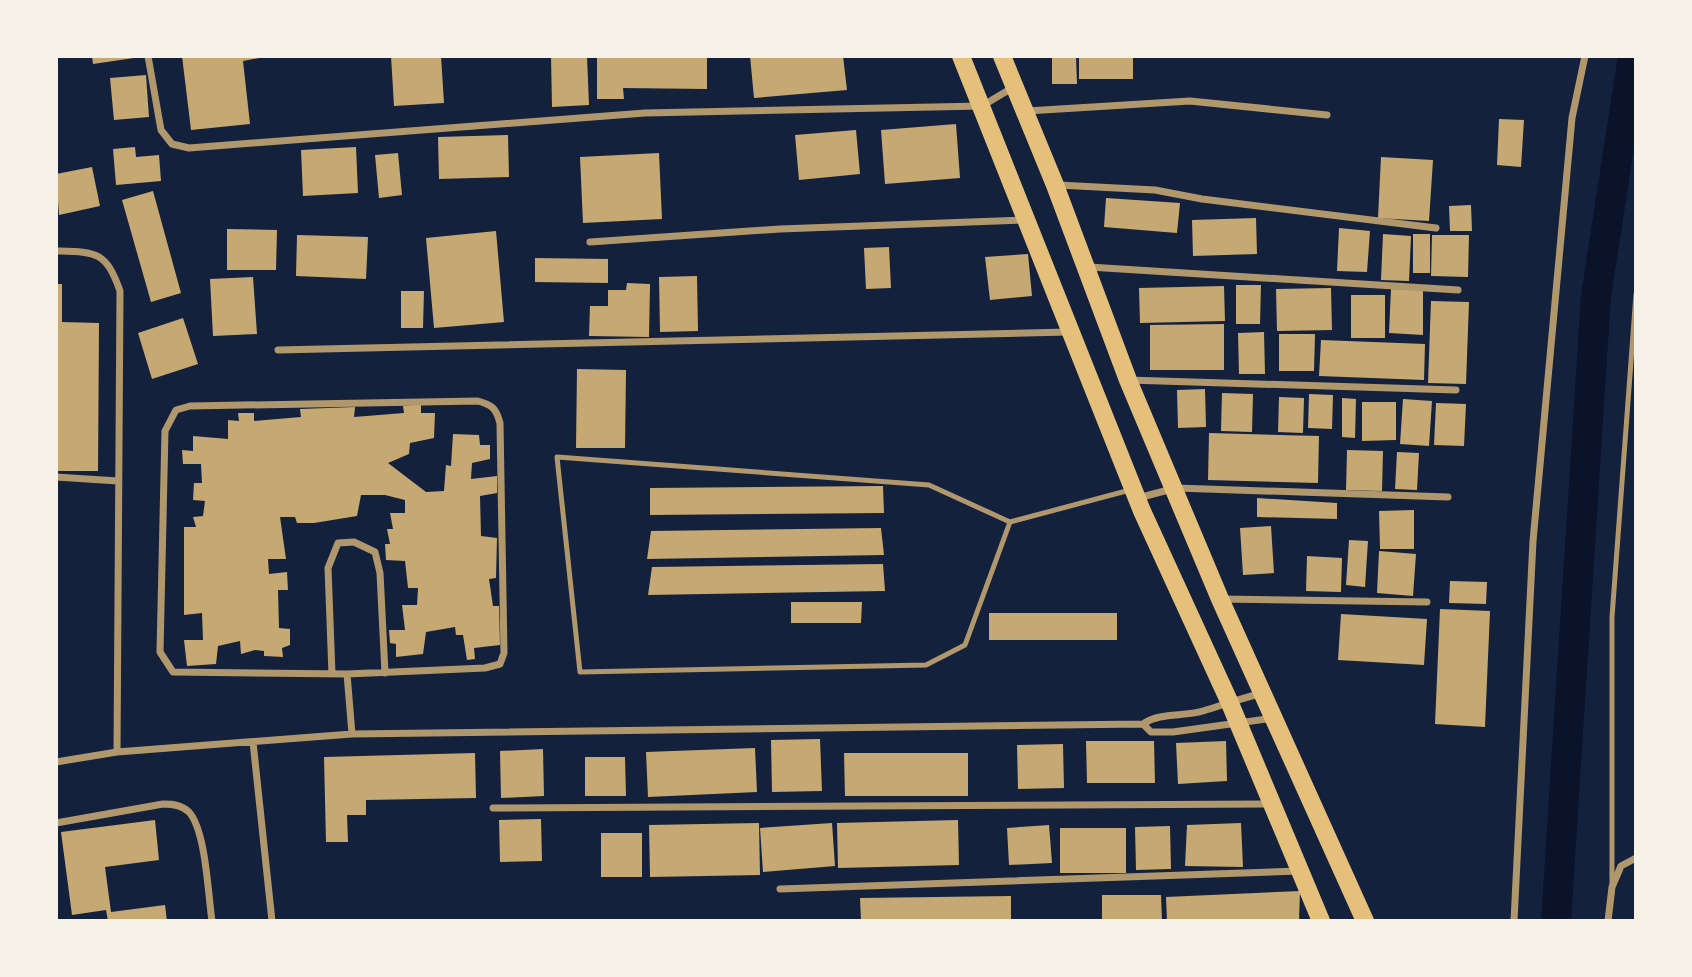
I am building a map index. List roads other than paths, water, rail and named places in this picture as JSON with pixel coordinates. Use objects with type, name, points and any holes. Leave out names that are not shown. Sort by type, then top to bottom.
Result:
[{"type":"main road","points":[[961,56],[1135,494],[1239,725],[1321,921]]},
{"type":"main road","points":[[1002,56],[1022,111],[1055,185],[1128,380],[1176,488],[1220,599],[1365,921]]},
{"type":"street","points":[[148,56],[161,130],[172,144],[189,148],[645,113],[982,106],[1013,88]]},
{"type":"street","points":[[1514,921],[1533,541],[1572,118],[1585,56]]},
{"type":"street","points":[[1022,111],[1190,101],[1327,115]]},
{"type":"street","points":[[1055,185],[1155,190],[1202,200],[1436,228]]},
{"type":"street","points":[[590,242],[780,229],[1025,220]]},
{"type":"street","points":[[56,251],[87,252],[103,257],[113,269],[120,291],[117,752]]},
{"type":"street","points":[[1086,267],[1458,290]]},
{"type":"street","points":[[278,351],[1070,332]]},
{"type":"street","points":[[1128,380],[1456,390]]},
{"type":"street","points":[[478,401],[497,411],[500,423],[504,653],[500,664],[485,668],[385,673],[173,672],[160,652],[165,431],[176,410],[190,406],[478,401]]},
{"type":"street","points":[[56,477],[118,481]]},
{"type":"street","points":[[1135,494],[1176,488],[1448,497]]},
{"type":"street","points":[[332,674],[327,568],[338,543],[354,541],[375,552],[378,562],[385,673]]},
{"type":"street","points":[[1220,599],[1427,602]]},
{"type":"street","points":[[347,674],[352,734]]},
{"type":"street","points":[[56,762],[117,752],[352,734],[1143,724],[1152,718],[1202,711],[1228,701],[1264,693]]},
{"type":"street","points":[[1143,724],[1151,732],[1173,733],[1239,725],[1275,717]]},
{"type":"street","points":[[253,741],[272,921]]},
{"type":"street","points":[[493,808],[1271,803]]},
{"type":"street","points":[[56,823],[163,804],[177,805],[189,812],[198,829],[212,921]]},
{"type":"street","points":[[1608,921],[1612,887],[1621,866],[1636,858]]},
{"type":"street","points":[[780,889],[1300,871]]},
{"type":"lane","points":[[1612,887],[1612,617],[1636,294]]},
{"type":"lane","points":[[1010,522],[965,645],[926,665],[580,672],[557,457],[929,485],[1010,522],[1135,494]]},
{"type":"waterway","points":[[1556,921],[1596,296],[1633,56]]}]
